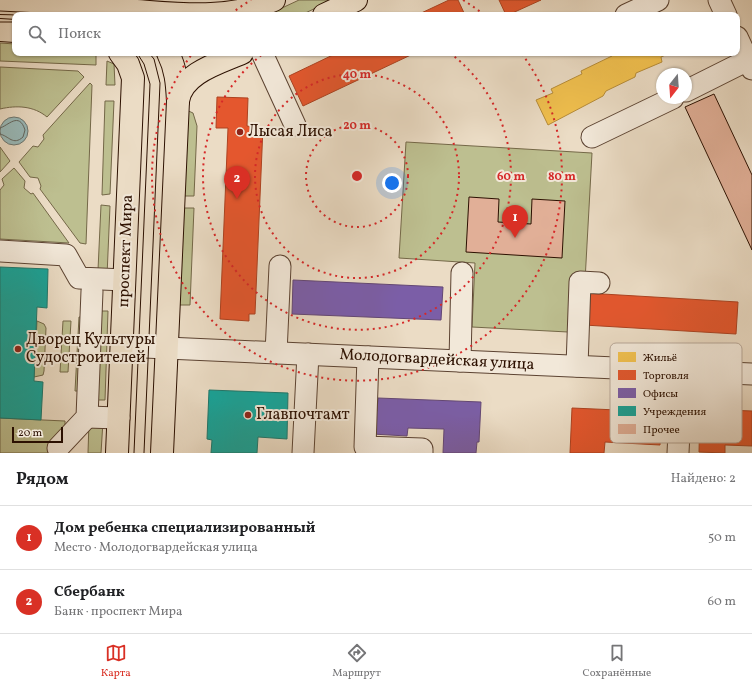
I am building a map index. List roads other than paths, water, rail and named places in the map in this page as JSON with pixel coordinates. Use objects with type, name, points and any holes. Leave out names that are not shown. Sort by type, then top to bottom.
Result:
[{"type":"main road","points":[[240,12],[258,8],[274,0]]},
{"type":"main road","points":[[330,12],[356,0]]},
{"type":"main road","points":[[0,3],[152,12]]},
{"type":"main road","points":[[79,7],[104,12]]},
{"type":"main road","points":[[0,30],[12,31]]},
{"type":"main road","name":"проспект Мира","points":[[117,453],[133,78],[128,64],[122,56]]},
{"type":"main road","points":[[170,56],[174,65],[177,77],[178,101]]},
{"type":"main road","points":[[162,453],[179,93],[192,77],[235,56]]},
{"type":"street","points":[[632,12],[658,0]]},
{"type":"street","points":[[719,0],[725,12]]},
{"type":"street","points":[[692,89],[750,65],[740,44]]},
{"type":"street","points":[[263,56],[295,125]]},
{"type":"street","points":[[592,137],[661,104]]},
{"type":"street","points":[[0,251],[66,255],[79,278],[124,280]]},
{"type":"street","points":[[276,352],[280,266]]},
{"type":"street","points":[[460,361],[462,272]]},
{"type":"street","points":[[577,366],[580,282],[599,283]]},
{"type":"street","points":[[58,448],[87,417],[92,291]]},
{"type":"street","name":"Молодогвардейская улица","points":[[122,346],[610,368]]},
{"type":"street","points":[[303,453],[308,354]]},
{"type":"street","points":[[368,357],[365,447],[422,449],[422,453]]},
{"type":"street","name":"Молодогвардейская улица","points":[[742,374],[752,374]]},
{"type":"street","points":[[87,417],[119,418]]},
{"type":"street","points":[[678,443],[678,453]]},
{"type":"water","points":[[14,117],[20,118],[24,121],[27,125],[27,137],[24,141],[20,144],[14,145],[8,144],[4,141],[1,137],[0,131],[1,125],[4,121],[8,118]]},
{"type":"tram line","points":[[0,11],[20,12]]},
{"type":"tram line","points":[[0,22],[12,22]]},
{"type":"tram line","points":[[134,453],[150,84],[144,64],[139,56]]},
{"type":"tram line","points":[[144,453],[160,83],[154,59],[152,56]]},
{"type":"place","name":"Лысая Лиса","points":[[240,132]]},
{"type":"place","name":"Сбербанк","points":[[237,199]]},
{"type":"place","name":"Дом ребенка специализированный","points":[[515,238]]},
{"type":"place","name":"Дворец Культуры Судостроителей","points":[[18,349]]},
{"type":"place","name":"Главпочтамт","points":[[248,415]]}]
